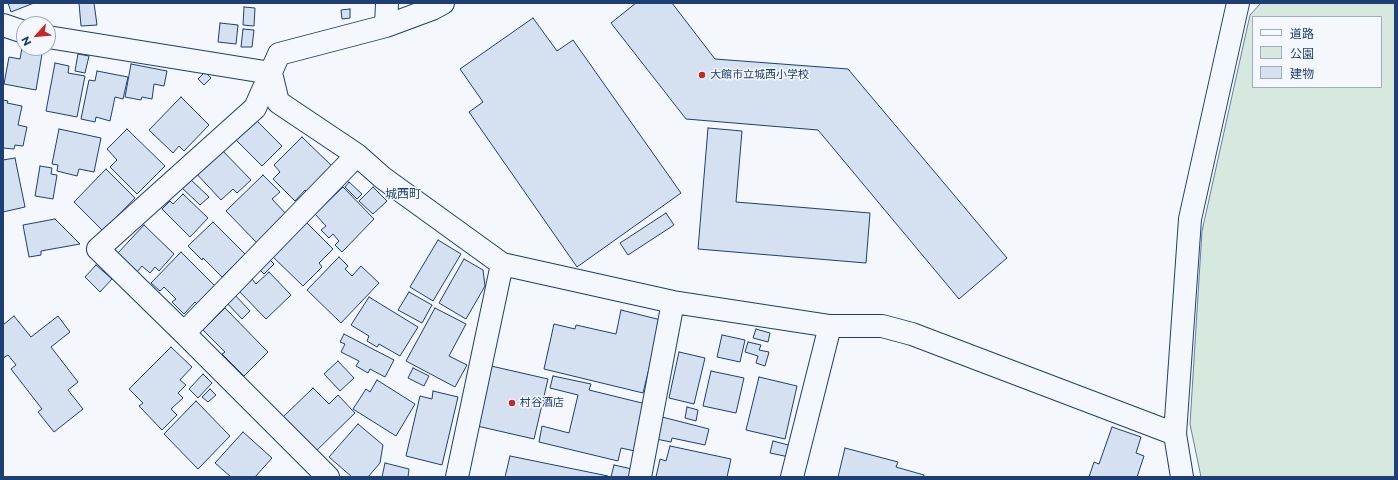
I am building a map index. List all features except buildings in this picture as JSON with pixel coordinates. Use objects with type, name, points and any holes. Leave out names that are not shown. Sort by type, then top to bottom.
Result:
[{"type":"street","points":[[386,26],[388,3]]},
{"type":"street","points":[[328,477],[98,249],[255,108],[279,54],[386,26],[432,9],[443,3]]},
{"type":"street","points":[[1182,477],[1175,434],[1190,219],[1238,3]]},
{"type":"street","points":[[3,25],[16,29]]},
{"type":"street","points":[[56,38],[271,73]]},
{"type":"street","points":[[271,73],[278,102],[357,155],[383,178],[502,264],[673,302],[830,326],[882,326],[912,334],[1175,434]]},
{"type":"street","points":[[184,333],[357,155]]},
{"type":"street","points":[[457,477],[502,264]]},
{"type":"street","points":[[640,477],[673,302]]},
{"type":"street","points":[[792,477],[830,326]]},
{"type":"green space","points":[[1261,3],[1395,3],[1395,477],[1201,477],[1190,424],[1202,231],[1250,15]]},
{"type":"place","name":"大館市立城西小学校","points":[[702,75]]},
{"type":"place","name":"村谷酒店","points":[[512,403]]},
{"type":"district","name":"城西町","points":[[403,194]]}]
